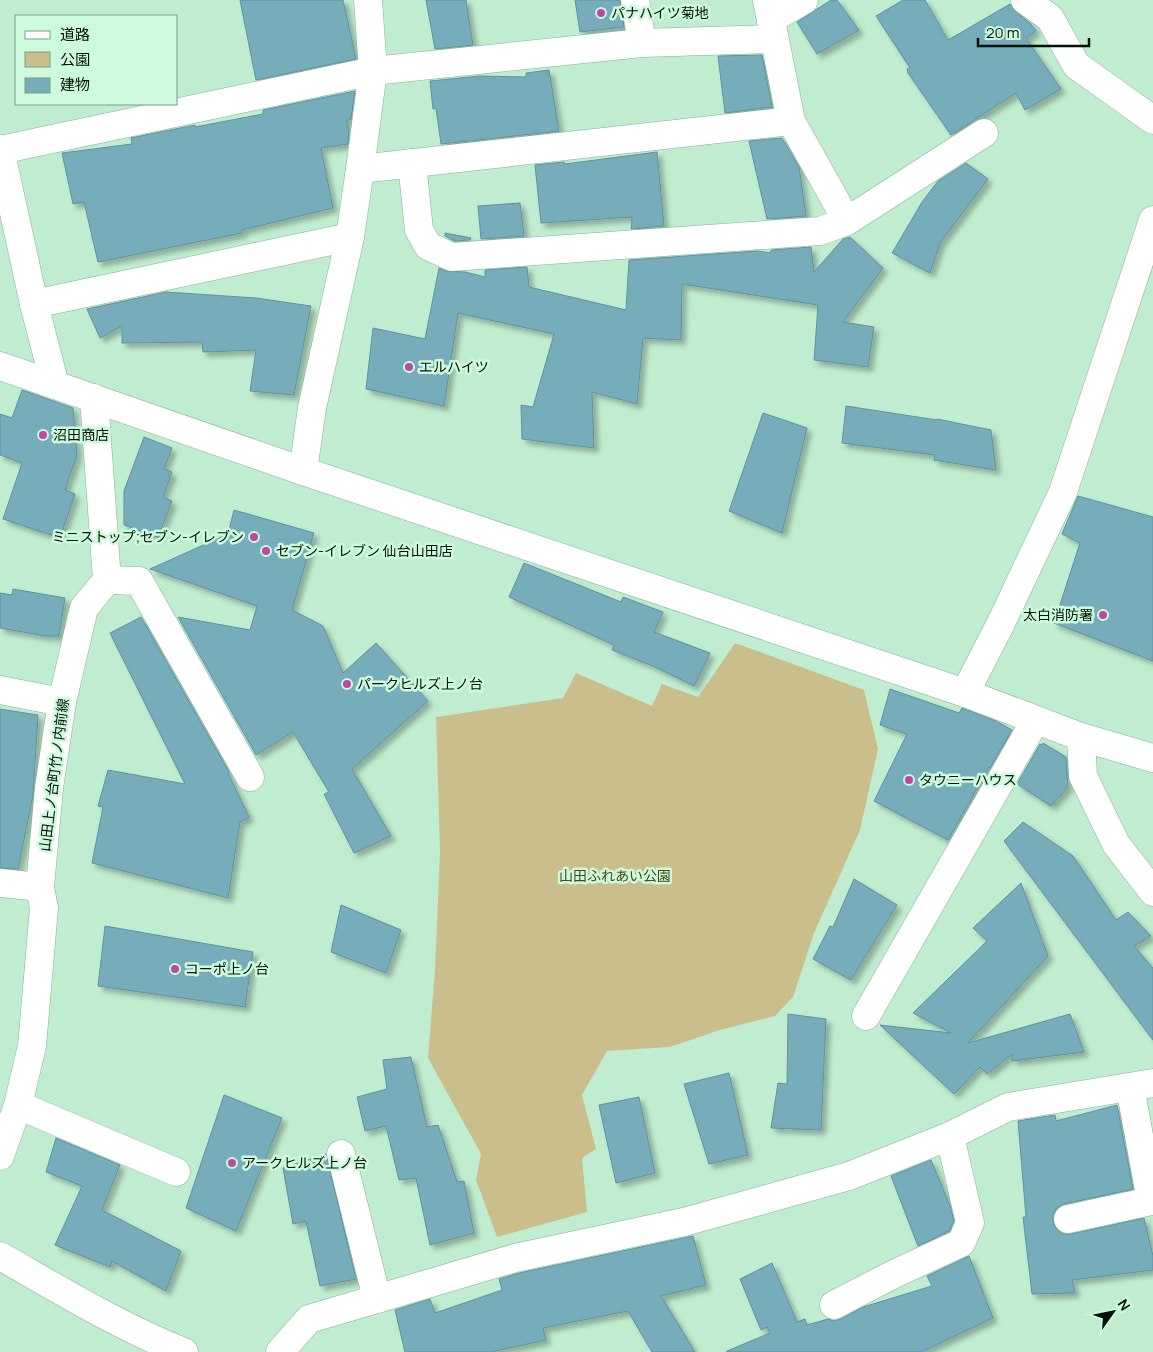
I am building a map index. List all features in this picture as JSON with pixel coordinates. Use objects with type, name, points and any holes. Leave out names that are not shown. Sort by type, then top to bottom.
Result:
[{"type":"street","points":[[303,471],[312,408],[350,237],[374,71],[368,0]]},
{"type":"street","points":[[636,0],[642,43]]},
{"type":"street","points":[[56,385],[34,304],[0,149],[374,71],[642,43],[771,19],[804,0]]},
{"type":"street","points":[[1025,0],[1050,18],[1076,65],[1153,120]]},
{"type":"street","points":[[771,19],[791,121],[847,221]]},
{"type":"street","points":[[360,169],[791,121]]},
{"type":"street","points":[[412,163],[419,230],[428,246],[452,257],[820,231],[847,221],[984,132]]},
{"type":"street","points":[[965,693],[1063,492],[1153,220]]},
{"type":"street","points":[[34,304],[350,237]]},
{"type":"street","points":[[0,366],[303,471],[965,693],[1081,737],[1153,758]]},
{"type":"street","points":[[94,398],[106,580],[140,581],[250,777]]},
{"type":"street","name":"山田上ノ台町竹ノ内前線","points":[[0,1156],[18,1105],[32,1046],[44,908],[40,887],[50,788],[62,702],[84,608],[106,580]]},
{"type":"street","points":[[0,690],[62,702]]},
{"type":"street","points":[[866,1016],[1035,721]]},
{"type":"street","points":[[1081,737],[1083,776],[1116,844],[1153,892]]},
{"type":"street","points":[[0,883],[40,887]]},
{"type":"street","points":[[280,1352],[309,1318],[515,1258],[684,1222],[849,1176],[950,1136],[1008,1107],[1141,1085],[1151,1201],[1068,1219]]},
{"type":"street","points":[[18,1105],[176,1172]]},
{"type":"street","points":[[834,1305],[894,1274],[961,1243],[970,1223],[950,1136]]},
{"type":"street","points":[[341,1154],[377,1299]]},
{"type":"street","points":[[0,1256],[88,1306],[165,1345],[184,1352]]},
{"type":"green space","name":"山田ふれあい公園","points":[[735,643],[864,690],[878,749],[860,830],[814,933],[793,997],[775,1016],[720,1030],[670,1047],[607,1051],[582,1095],[596,1149],[582,1158],[587,1212],[497,1237],[476,1180],[481,1154],[428,1058],[435,970],[440,852],[436,717],[563,698],[576,673],[652,706],[662,684],[698,697]]},
{"type":"building","points":[[240,0],[343,0],[356,59],[256,80]]},
{"type":"building","points":[[426,0],[466,0],[473,45],[435,49]]},
{"type":"building","name":"パナハイツ菊地","points":[[575,0],[620,0],[624,27],[580,32]]},
{"type":"building","points":[[831,0],[837,0],[859,30],[817,54],[797,22]]},
{"type":"building","points":[[903,0],[925,0],[948,40],[1010,4],[1036,31],[1026,38],[1061,89],[1025,110],[1016,93],[951,135],[908,73],[907,69],[910,68],[876,16]]},
{"type":"building","points":[[762,55],[772,107],[725,113],[718,56]]},
{"type":"building","points":[[549,70],[559,131],[441,144],[436,108],[433,109],[430,81],[480,76],[526,77],[526,73]]},
{"type":"building","points":[[355,91],[351,119],[346,121],[349,131],[348,144],[321,148],[333,208],[242,230],[242,233],[98,262],[84,202],[73,204],[62,153],[132,144],[131,138],[263,114],[263,110]]},
{"type":"building","points":[[782,138],[799,167],[806,216],[767,219],[749,141]]},
{"type":"building","points":[[657,152],[664,226],[631,229],[632,217],[541,223],[535,165],[564,162],[565,164]]},
{"type":"building","points":[[966,163],[988,179],[940,243],[930,273],[892,253],[922,202],[938,181]]},
{"type":"building","points":[[520,203],[524,236],[481,239],[478,206]]},
{"type":"building","points":[[445,233],[471,238],[470,240],[455,241],[445,236]]},
{"type":"building","points":[[850,237],[883,268],[843,322],[874,327],[868,367],[814,360],[818,305],[682,284],[681,340],[643,338],[637,404],[592,392],[594,448],[522,439],[521,405],[533,407],[554,334],[458,313],[444,406],[366,389],[373,328],[425,339],[439,268],[446,271],[465,272],[485,277],[485,270],[527,267],[529,287],[626,310],[629,260],[757,251],[771,253],[771,250],[811,247],[814,272],[843,239]]},
{"type":"building","points":[[166,292],[256,298],[311,306],[294,395],[250,391],[256,350],[203,352],[202,342],[122,343],[122,326],[100,338],[87,309]]},
{"type":"building","points":[[22,390],[73,408],[77,455],[65,490],[75,494],[60,538],[3,519],[22,463],[0,455],[0,414],[12,418]]},
{"type":"building","points":[[846,406],[937,419],[991,430],[996,470],[934,460],[935,455],[842,443]]},
{"type":"building","points":[[763,413],[807,428],[782,533],[729,511]]},
{"type":"building","points":[[144,437],[172,448],[164,469],[172,472],[163,497],[172,501],[158,537],[124,525],[124,491]]},
{"type":"building","points":[[1078,496],[1153,517],[1153,661],[1054,623],[1080,543],[1062,534]]},
{"type":"building","points":[[234,510],[314,533],[292,610],[323,626],[343,673],[376,643],[428,701],[352,769],[391,836],[354,853],[324,794],[329,792],[293,732],[256,755],[178,617],[250,630],[257,606],[150,569],[228,534]]},
{"type":"building","points":[[524,563],[621,602],[623,597],[663,612],[654,632],[710,653],[694,686],[653,666],[612,650],[614,645],[509,597]]},
{"type":"building","points":[[13,589],[65,598],[59,636],[46,636],[0,628],[0,593],[12,595]]},
{"type":"building","points":[[141,617],[229,772],[249,817],[240,822],[228,898],[92,863],[103,807],[98,806],[108,770],[185,784],[110,633]]},
{"type":"building","points":[[890,689],[959,713],[962,708],[996,721],[1012,730],[948,840],[874,801],[907,734],[880,725]]},
{"type":"building","points":[[0,709],[38,715],[33,795],[18,869],[0,868]]},
{"type":"building","points":[[1043,743],[1066,757],[1068,787],[1051,806],[1017,784],[1040,744],[1042,745]]},
{"type":"building","points":[[1023,822],[1073,856],[1116,920],[1128,912],[1151,936],[1134,946],[1153,968],[1153,1040],[1004,841]]},
{"type":"building","points":[[854,879],[897,905],[851,980],[813,959],[830,926],[833,927]]},
{"type":"building","points":[[1021,883],[1048,956],[968,1043],[1070,1014],[1084,1052],[1012,1061],[1012,1054],[987,1074],[980,1067],[954,1094],[880,1025],[951,1033],[913,1013],[987,941],[973,928]]},
{"type":"building","points":[[341,905],[401,930],[386,973],[331,952]]},
{"type":"building","name":"コーポ上ノ台","points":[[105,926],[253,952],[245,1007],[98,986]]},
{"type":"building","points":[[788,1014],[826,1019],[821,1130],[771,1128],[778,1083],[787,1084]]},
{"type":"building","points":[[411,1057],[427,1127],[438,1125],[457,1182],[464,1181],[474,1233],[430,1245],[416,1178],[399,1180],[386,1126],[365,1131],[357,1097],[387,1089],[383,1060]]},
{"type":"building","points":[[729,1073],[748,1155],[709,1164],[684,1084]]},
{"type":"building","name":"アークヒルズ上ノ台","points":[[224,1095],[282,1118],[236,1231],[186,1208]]},
{"type":"building","points":[[639,1097],[655,1173],[616,1183],[599,1105]]},
{"type":"building","points":[[1117,1105],[1133,1189],[1064,1204],[1057,1208],[1053,1214],[1053,1222],[1057,1230],[1063,1234],[1071,1234],[1144,1218],[1153,1256],[1153,1270],[1072,1280],[1075,1293],[1032,1294],[1023,1217],[1026,1217],[1018,1121],[1055,1115],[1056,1121]]},
{"type":"building","points":[[56,1138],[120,1165],[102,1210],[181,1251],[166,1291],[112,1261],[110,1267],[55,1245],[82,1186],[46,1172]]},
{"type":"building","points":[[326,1154],[356,1279],[320,1286],[306,1221],[293,1224],[283,1168]]},
{"type":"building","points":[[931,1160],[950,1206],[954,1221],[949,1231],[918,1246],[891,1176]]},
{"type":"building","points":[[693,1236],[706,1285],[661,1296],[695,1352],[652,1352],[628,1311],[543,1328],[546,1340],[491,1352],[405,1352],[395,1310],[430,1299],[435,1313],[502,1290],[499,1279],[519,1273]]},
{"type":"building","points":[[969,1256],[993,1318],[921,1352],[727,1352],[770,1333],[767,1327],[761,1330],[740,1279],[772,1263],[797,1322],[805,1319],[807,1325],[828,1319],[834,1321],[841,1319],[863,1307],[932,1286],[927,1276]]},
{"type":"place","name":"パナハイツ菊地","points":[[601,13]]},
{"type":"place","name":"エルハイツ","points":[[409,367]]},
{"type":"place","name":"沼田商店","points":[[43,435]]},
{"type":"place","name":"ミニストップ;セブン-イレブン","points":[[254,537]]},
{"type":"place","name":"セブン-イレブン 仙台山田店","points":[[266,551]]},
{"type":"place","name":"太白消防署","points":[[1103,615]]},
{"type":"place","name":"パークヒルズ上ノ台","points":[[347,684]]},
{"type":"place","name":"タウニーハウス","points":[[909,780]]},
{"type":"place","name":"コーポ上ノ台","points":[[175,969]]},
{"type":"place","name":"アークヒルズ上ノ台","points":[[232,1163]]}]
